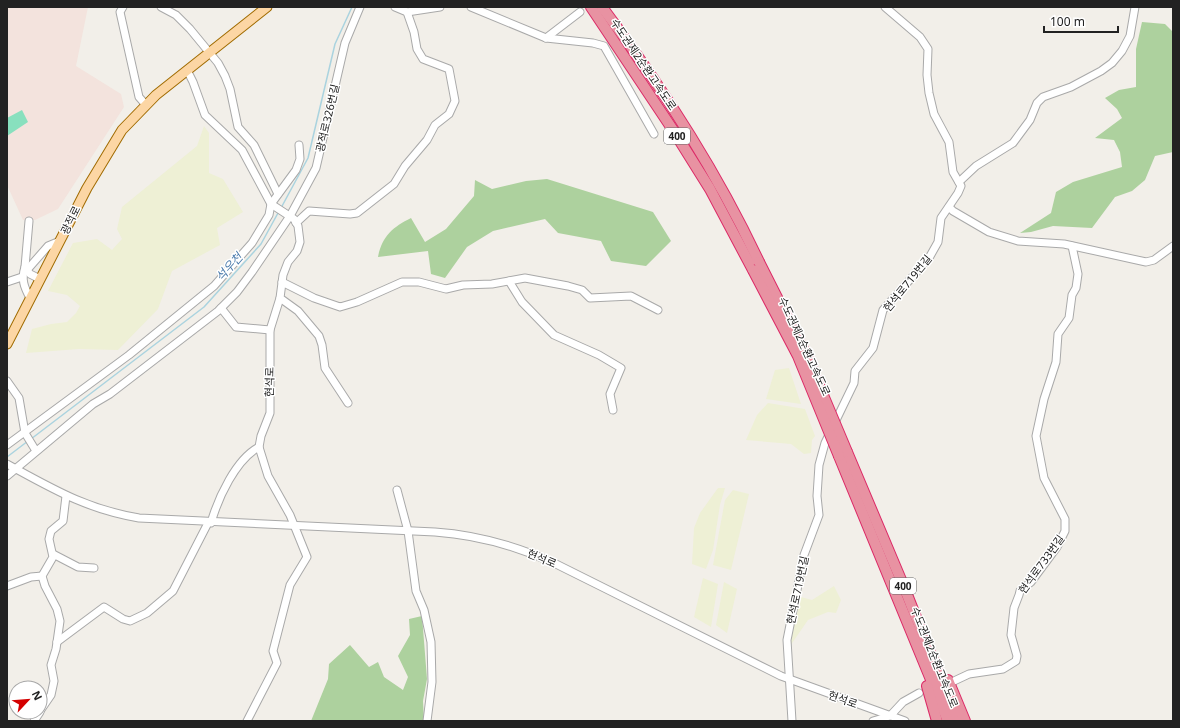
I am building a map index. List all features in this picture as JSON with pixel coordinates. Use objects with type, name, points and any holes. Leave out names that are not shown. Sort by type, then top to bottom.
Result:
[{"type":"highway","name":"수도권제2순환고속도로","points":[[591,7],[671,127],[756,266]]},
{"type":"highway","name":"수도권제2순환고속도로","points":[[602,7],[673,110],[710,167],[738,217],[756,266],[904,587],[957,721]]},
{"type":"highway","name":"수도권제2순환고속도로","points":[[843,454],[871,534],[948,721]]},
{"type":"highway","points":[[871,534],[924,677],[937,721]]},
{"type":"highway","points":[[904,587],[935,650],[965,721]]},
{"type":"main road","points":[[208,53],[267,7]]},
{"type":"main road","name":"광적로","points":[[7,344],[87,188],[114,141],[146,105],[208,53]]},
{"type":"street","points":[[124,7],[120,12],[125,41],[139,97],[146,105]]},
{"type":"street","points":[[161,7],[176,16],[208,53],[225,76],[238,127],[254,145],[278,194]]},
{"type":"street","name":"광적로326번길","points":[[7,476],[12,467],[36,452],[94,404],[110,394],[221,308],[252,272],[290,216],[316,168],[345,43],[360,7]]},
{"type":"street","points":[[395,7],[407,12],[440,7]]},
{"type":"street","points":[[470,7],[546,38],[593,43],[604,46],[654,134]]},
{"type":"street","points":[[885,7],[920,37],[928,49],[929,93],[934,114],[949,142],[954,172],[959,182]]},
{"type":"street","name":"현석로719번길","points":[[792,721],[787,640],[804,555],[819,515],[817,482],[823,447],[854,383],[855,371],[873,348],[883,310],[929,258],[938,242],[941,218],[958,193],[960,186],[959,182],[976,166],[1013,142],[1030,120],[1037,103],[1044,97],[1071,87],[1102,71],[1112,63],[1122,51],[1130,36],[1135,7]]},
{"type":"street","points":[[296,223],[309,211],[343,214],[357,213],[394,184],[405,166],[427,140],[435,125],[449,114],[455,101],[449,69],[419,56],[414,32],[407,12]]},
{"type":"street","points":[[546,38],[580,12]]},
{"type":"street","points":[[188,69],[205,115],[242,150],[272,205],[290,216],[296,223],[300,242],[297,251],[288,262],[282,282],[280,298],[298,311],[319,336],[322,345],[325,368],[348,403]]},
{"type":"street","name":"광적로326번길","points":[[272,205],[278,194],[296,170],[300,159],[299,145]]},
{"type":"street","points":[[7,445],[129,355],[214,286],[252,243],[269,215],[272,205]]},
{"type":"street","points":[[949,207],[971,222],[998,235],[1018,241],[1072,246],[1146,262],[1154,260],[1173,246]]},
{"type":"street","points":[[29,221],[26,268],[22,276],[25,290],[30,298]]},
{"type":"street","points":[[26,268],[37,261],[48,246],[60,241]]},
{"type":"street","name":"현석로733번길","points":[[954,681],[969,674],[1002,669],[1016,661],[1017,656],[1011,635],[1014,608],[1018,595],[1057,547],[1065,531],[1065,519],[1044,478],[1036,436],[1044,399],[1056,362],[1058,334],[1069,318],[1072,295],[1076,288],[1078,274],[1072,246]]},
{"type":"street","points":[[27,248],[32,257],[37,261]]},
{"type":"street","points":[[26,268],[40,279]]},
{"type":"street","points":[[7,282],[22,276]]},
{"type":"street","points":[[282,282],[314,298],[340,307],[358,302],[402,282],[418,282],[446,289],[462,285],[492,284],[525,278],[582,290],[590,298],[631,296],[658,310]]},
{"type":"street","points":[[509,281],[522,302],[554,335],[598,355],[622,368],[610,394],[613,410]]},
{"type":"street","name":"현석로","points":[[259,447],[261,436],[270,413],[270,330],[280,298]]},
{"type":"street","points":[[221,308],[236,328],[270,330]]},
{"type":"street","points":[[7,381],[19,398],[25,433],[36,452]]},
{"type":"street","points":[[57,642],[104,607],[123,619],[130,621],[147,613],[173,591],[210,523],[236,468],[246,456],[259,447],[268,476],[290,515],[306,557],[290,585],[273,651],[277,663],[247,721]]},
{"type":"street","name":"현석로","points":[[12,467],[66,496],[83,503],[130,516],[149,519],[210,523],[466,534],[533,553],[769,671],[789,680],[905,721]]},
{"type":"street","points":[[397,490],[408,531],[416,591],[424,610],[431,642],[432,682],[427,721]]},
{"type":"street","points":[[48,700],[51,695],[54,681],[50,665],[57,642],[60,621],[57,609],[45,586],[42,576],[53,557],[49,539],[51,531],[63,521],[66,496]]},
{"type":"street","points":[[53,554],[78,567],[94,568]]},
{"type":"street","points":[[7,586],[31,577],[42,576]]},
{"type":"street","points":[[873,721],[890,716],[902,702],[919,693]]},
{"type":"shaded area","points":[[7,7],[88,7],[76,66],[121,94],[124,107],[58,209],[35,220],[23,220],[7,185]]},
{"type":"green space","points":[[1142,22],[1165,24],[1173,32],[1173,152],[1155,156],[1145,180],[1132,191],[1115,197],[1092,228],[1053,226],[1031,232],[1020,233],[1051,213],[1056,192],[1073,182],[1122,167],[1120,152],[1114,140],[1095,138],[1122,118],[1117,109],[1105,98],[1119,90],[1136,87],[1136,49]]},
{"type":"green space","points":[[22,110],[28,122],[7,136],[7,118]]},
{"type":"green space","points":[[204,126],[209,133],[209,173],[223,179],[243,212],[217,228],[220,245],[172,271],[158,309],[118,350],[79,349],[26,353],[32,329],[67,322],[76,313],[80,306],[67,295],[48,291],[73,243],[97,239],[112,250],[122,239],[117,229],[122,207],[197,146]]},
{"type":"green space","points":[[547,179],[653,212],[671,241],[646,266],[611,261],[601,241],[558,233],[545,219],[493,231],[467,247],[445,278],[431,274],[428,251],[378,257],[382,243],[389,233],[411,218],[425,242],[446,229],[474,196],[475,180],[492,189],[526,181]]},
{"type":"green space","points":[[789,368],[801,404],[766,399],[775,370]]},
{"type":"green space","points":[[768,403],[805,409],[815,436],[812,440],[811,453],[804,454],[791,444],[746,440],[757,415]]},
{"type":"green space","points":[[718,488],[725,488],[720,505],[713,550],[706,569],[692,564],[694,528],[700,513]]},
{"type":"green space","points":[[733,490],[749,494],[731,570],[713,565],[725,500]]},
{"type":"green space","points":[[703,578],[718,584],[711,627],[694,617]]},
{"type":"green space","points":[[724,582],[737,589],[727,633],[716,625]]},
{"type":"green space","points":[[834,586],[841,600],[836,613],[828,612],[808,620],[788,649],[801,597],[812,600]]},
{"type":"green space","points":[[422,616],[427,679],[423,701],[424,721],[311,721],[328,679],[329,664],[350,645],[369,667],[378,662],[384,677],[403,690],[408,677],[398,656],[410,635],[409,619]]},
{"type":"waterway","name":"석우천","points":[[281,208],[308,158],[335,44],[352,7]]},
{"type":"waterway","name":"석우천","points":[[31,439],[204,307],[261,244],[278,213]]},
{"type":"waterway","name":"석우천","points":[[7,457],[28,441]]}]
